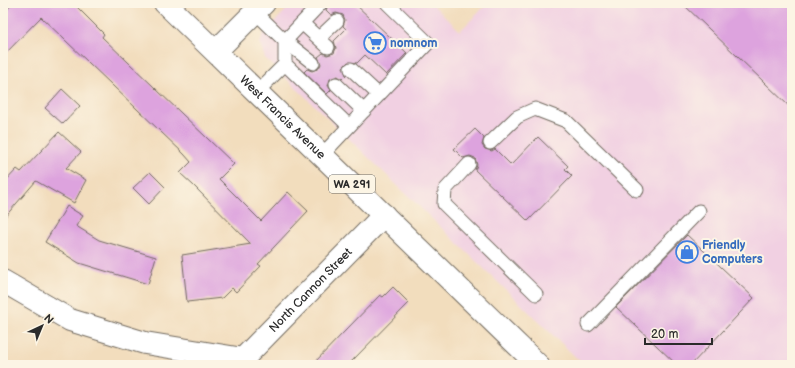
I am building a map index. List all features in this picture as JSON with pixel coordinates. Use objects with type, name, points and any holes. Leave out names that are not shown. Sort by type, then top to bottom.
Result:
[{"type":"main road","name":"West Francis Avenue","points":[[165,3],[538,365]]},
{"type":"main road","points":[[216,51],[259,8]]},
{"type":"main road","name":"North Cannon Street","points":[[240,362],[384,215]]},
{"type":"main road","points":[[3,281],[70,320],[144,343],[240,362]]},
{"type":"lane","points":[[257,92],[285,64],[285,41],[321,3]]},
{"type":"lane","points":[[322,155],[428,43],[386,3]]},
{"type":"lane","points":[[259,8],[285,41],[313,63]]},
{"type":"lane","points":[[302,23],[324,43],[337,20]]},
{"type":"lane","points":[[285,64],[349,126]]},
{"type":"lane","points":[[351,69],[379,95]]},
{"type":"lane","points":[[336,84],[364,111]]},
{"type":"lane","points":[[490,143],[517,117],[535,109],[566,121],[637,190]]},
{"type":"lane","points":[[469,164],[445,190],[444,204],[536,294]]},
{"type":"lane","points":[[588,325],[699,211]]},
{"type":"shaded area","points":[[293,3],[431,3],[460,31],[488,3],[792,3],[792,365],[584,365],[265,58],[260,44],[263,34]]},
{"type":"building","points":[[13,3],[73,3],[104,34],[102,37],[234,164],[219,179],[261,221],[288,192],[308,211],[258,264],[261,266],[236,292],[232,288],[222,298],[187,302],[182,255],[251,244],[180,173],[191,162],[184,154],[41,17],[3,56],[3,14]]},
{"type":"building","points":[[329,3],[354,3],[407,53],[386,75],[365,55],[357,63],[348,62],[343,67],[346,75],[342,79],[338,76],[330,79],[328,86],[331,90],[327,94],[304,72],[307,69],[312,71],[319,68],[321,64],[318,57],[323,53],[327,55],[334,53],[336,48],[334,41],[346,29],[343,26],[345,20],[343,15],[336,13],[331,15],[326,10]]},
{"type":"building","points":[[682,3],[792,3],[792,109]]},
{"type":"building","points":[[62,89],[80,106],[63,124],[45,108]]},
{"type":"building","points":[[475,129],[484,138],[482,145],[485,149],[492,151],[495,149],[511,165],[538,137],[568,166],[565,169],[572,176],[528,221],[475,170],[477,165],[475,158],[470,156],[463,158],[454,149]]},
{"type":"building","points":[[59,132],[81,152],[66,168],[86,180],[74,203],[36,181],[3,219],[3,184],[17,169],[21,172]]},
{"type":"building","points":[[150,172],[165,187],[149,204],[133,188]]},
{"type":"building","points":[[67,206],[83,216],[76,226],[99,240],[156,257],[148,284],[79,263],[45,242]]},
{"type":"building","points":[[687,235],[754,298],[691,365],[677,365],[616,307]]},
{"type":"building","points":[[393,287],[409,303],[348,365],[312,365],[380,295],[383,297]]},
{"type":"place","name":"nomnom","points":[[375,43]]},
{"type":"place","name":"Friendly Computers","points":[[687,252]]}]
